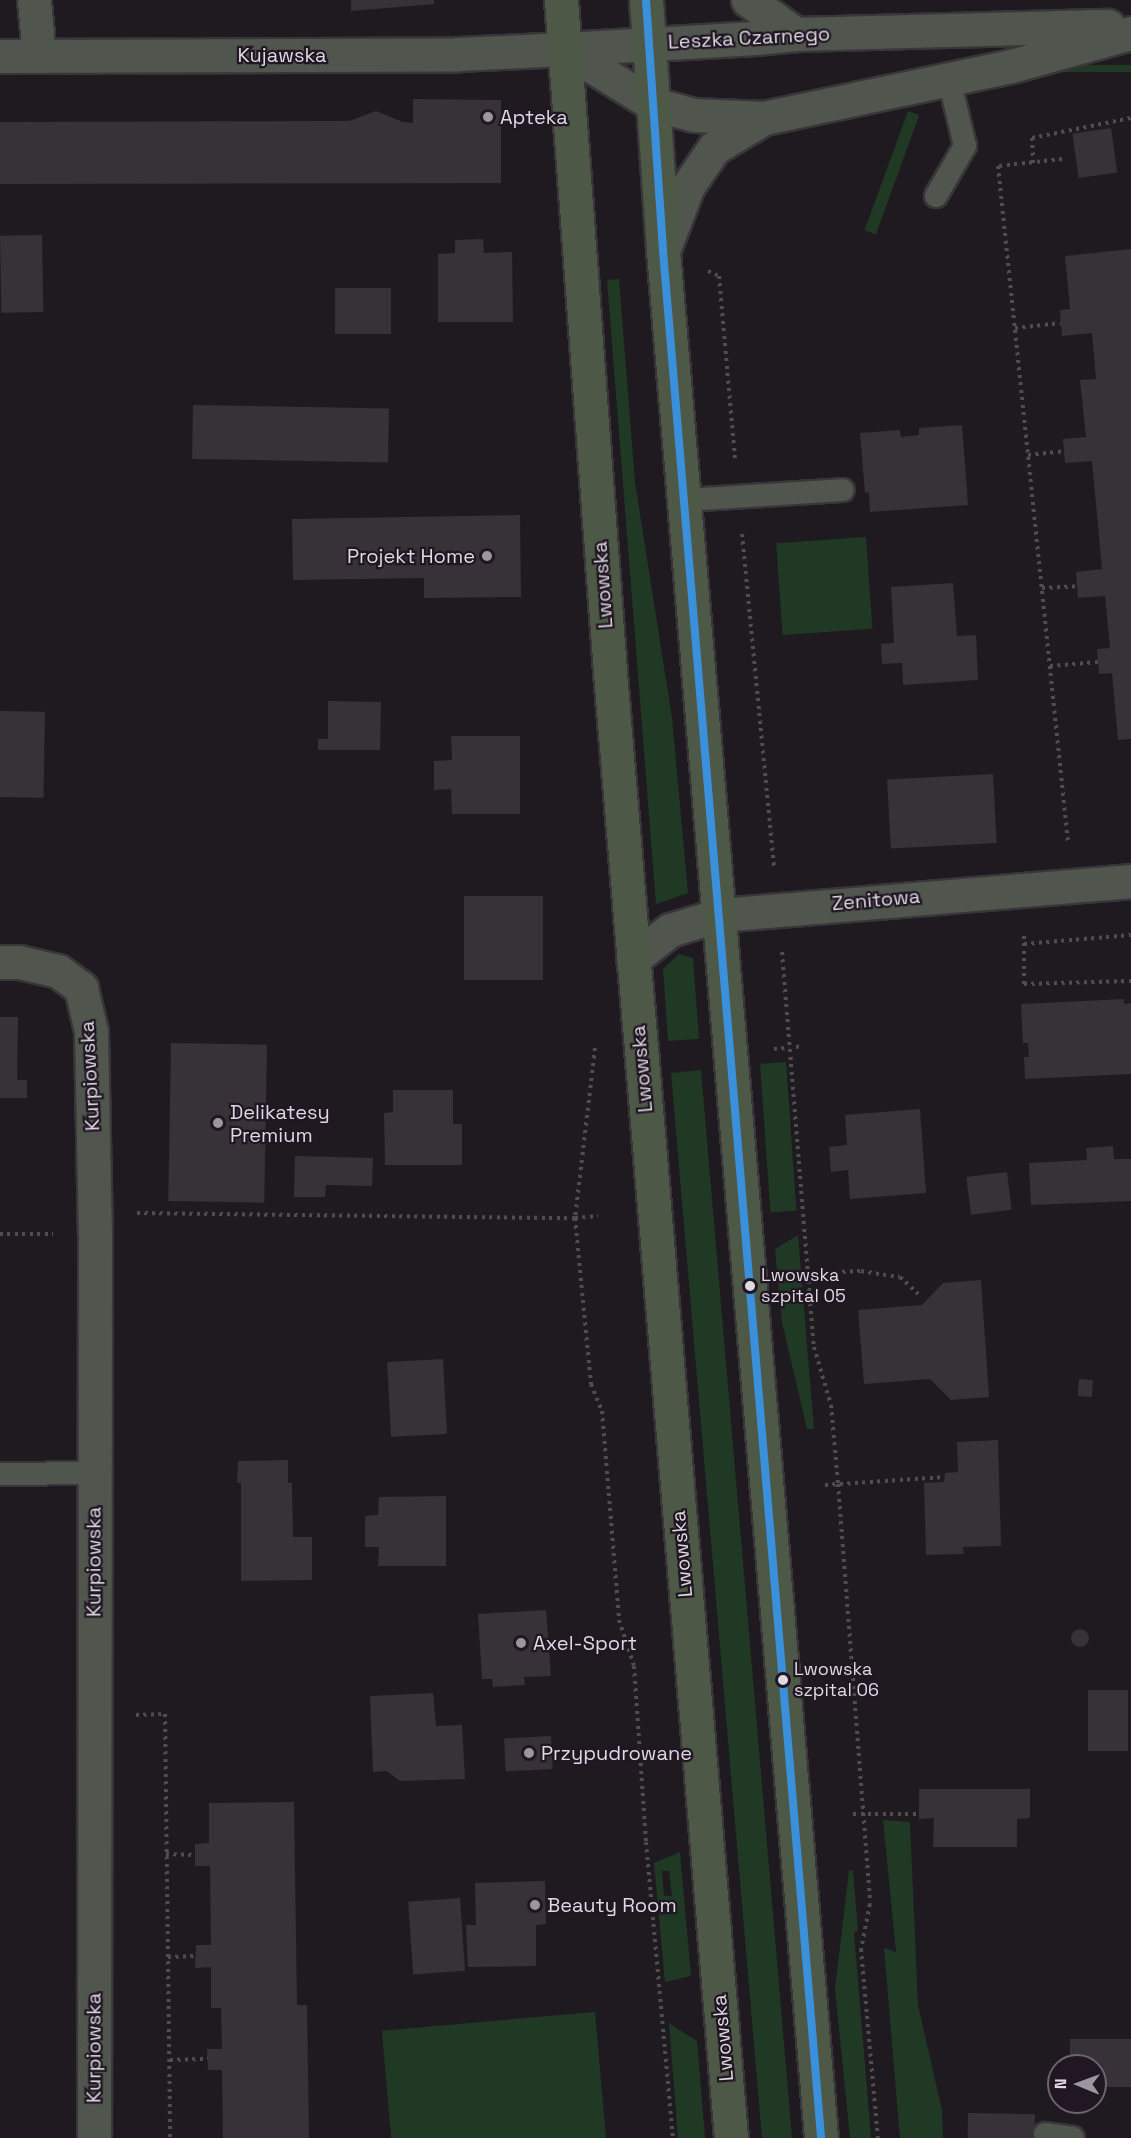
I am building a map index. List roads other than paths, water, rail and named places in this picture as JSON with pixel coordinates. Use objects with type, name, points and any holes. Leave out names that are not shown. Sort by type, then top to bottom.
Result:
[{"type":"main road","name":"Lwowska","points":[[561,0],[578,260],[633,959],[731,2138]]},
{"type":"main road","points":[[646,0],[663,251],[821,2138]]},
{"type":"street","points":[[34,0],[39,56]]},
{"type":"street","points":[[748,0],[796,34]]},
{"type":"street","name":"Leszka Czarnego","points":[[564,49],[796,34],[1131,26]]},
{"type":"street","points":[[564,49],[653,104],[694,115],[764,118],[1011,66],[1131,33]]},
{"type":"street","name":"Kujawska","points":[[0,56],[459,54],[564,49]]},
{"type":"street","points":[[663,251],[688,186],[714,148],[764,118]]},
{"type":"street","name":"Zenitowa","points":[[633,959],[670,930],[719,915],[778,908],[1131,881]]},
{"type":"street","name":"Kurpiowska","points":[[0,962],[19,962],[58,971],[81,988],[91,1031],[95,1223],[94,2138]]},
{"type":"lane","points":[[936,196],[965,146],[949,80]]},
{"type":"lane","points":[[685,500],[843,490]]},
{"type":"lane","points":[[0,1474],[94,1473]]},
{"type":"lane","points":[[1045,2134],[1073,2138]]},
{"type":"place","name":"Apteka","points":[[488,117]]},
{"type":"place","name":"Projekt Home","points":[[487,556]]},
{"type":"place","name":"Delikatesy Premium","points":[[218,1123]]},
{"type":"place","name":"Lwowska szpital 05","points":[[750,1286]]},
{"type":"place","name":"Axel-Sport","points":[[521,1643]]},
{"type":"place","name":"Lwowska szpital 06","points":[[783,1680]]},
{"type":"place","name":"Przypudrowane","points":[[529,1753]]},
{"type":"place","name":"Beauty Room","points":[[535,1905]]}]
